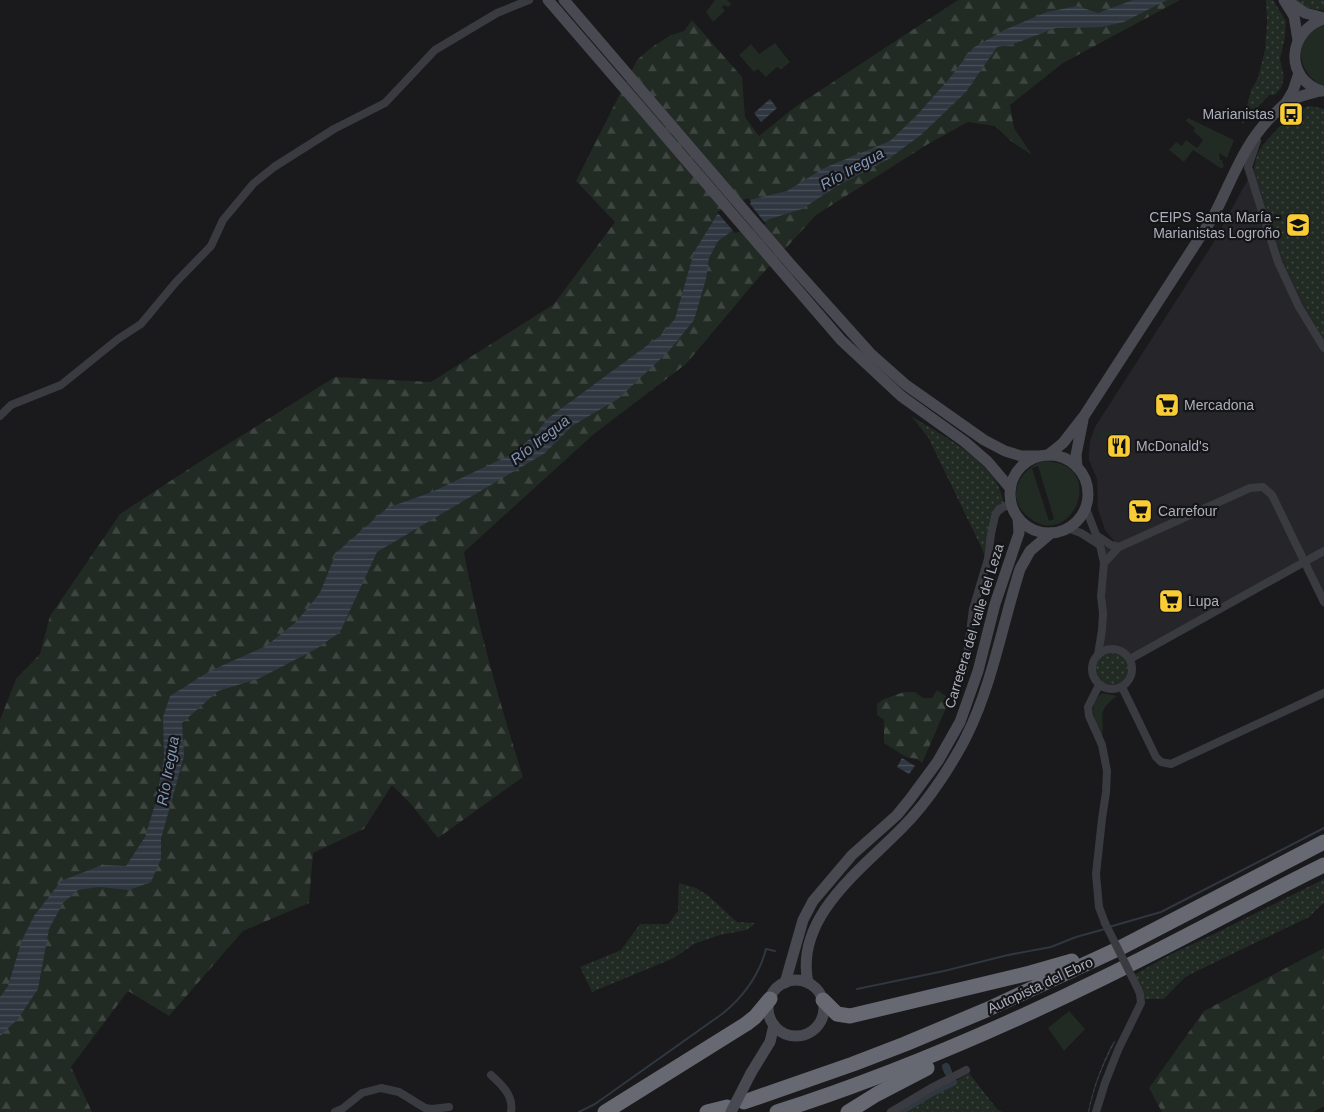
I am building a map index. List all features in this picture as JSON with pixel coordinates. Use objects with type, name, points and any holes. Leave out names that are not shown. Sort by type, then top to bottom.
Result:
[{"type":"highway","name":"Autopista del Ebro","points":[[744,1102],[870,1058],[986,1010],[1120,948],[1324,842]]},
{"type":"highway","name":"Autopista del Ebro","points":[[777,1112],[866,1082],[991,1031],[1106,977],[1324,865]]},
{"type":"highway","points":[[823,1000],[837,1014],[850,1016],[1059,966],[1114,944],[1276,866]]},
{"type":"highway","points":[[848,1112],[913,1074],[1046,1012],[1203,927]]},
{"type":"highway","points":[[605,1112],[746,1024],[755,1017],[770,999]]},
{"type":"highway","points":[[707,1112],[729,1109]]},
{"type":"main road","points":[[548,0],[788,270],[906,385],[984,440],[1005,451],[1021,456],[1043,455],[1067,459],[1077,467]]},
{"type":"main road","points":[[564,0],[788,270],[841,340],[862,362],[901,396],[965,442],[982,457],[1010,488]]},
{"type":"main road","points":[[1286,0],[1305,13],[1324,19]]},
{"type":"main road","points":[[1286,0],[1294,16],[1298,40],[1295,58],[1299,73],[1307,84],[1322,91]]},
{"type":"main road","points":[[1298,40],[1309,26],[1324,19]]},
{"type":"main road","points":[[1286,103],[1299,73]]},
{"type":"main road","points":[[1084,416],[1076,455],[1077,467],[1086,484],[1086,506],[1078,519],[1067,528],[1051,533],[1029,528],[1018,518],[1011,504],[1010,488],[1016,471],[1022,465],[1063,443],[1084,416],[1213,217],[1242,155],[1254,137],[1286,103],[1297,97],[1322,91]]},
{"type":"main road","name":"Carretera del valle del Leza","points":[[785,983],[804,920],[813,901],[852,855],[897,815],[938,761],[960,722],[978,671],[995,604],[1019,534],[1018,518]]},
{"type":"main road","name":"Carretera del valle del Leza","points":[[808,983],[807,953],[818,921],[826,907],[848,881],[924,803],[942,779],[968,734],[986,687],[1020,569],[1030,551],[1051,533]]},
{"type":"main road","points":[[798,980],[808,983],[817,990],[823,1000],[823,1016],[814,1030],[798,1036],[784,1033],[774,1025],[769,1014],[770,999],[775,990],[785,983],[798,980]]},
{"type":"main road","points":[[729,1109],[770,1042],[774,1025]]},
{"type":"main road","points":[[770,1042],[784,1033]]},
{"type":"street","points":[[0,416],[11,405],[61,385],[118,339],[141,324],[176,282],[211,246],[223,220],[253,184],[274,167],[334,129],[385,103],[438,48],[497,13],[529,0]]},
{"type":"street","points":[[1267,121],[1254,147],[1248,167],[1278,262],[1324,348]]},
{"type":"street","points":[[1104,563],[1119,547],[1250,488],[1263,487],[1272,495],[1324,602]]},
{"type":"street","points":[[963,673],[973,608],[988,559],[990,534],[995,516],[999,509],[1011,504]]},
{"type":"street","points":[[1086,506],[1104,563],[1101,596],[1103,613],[1101,640],[1098,655],[1092,665],[1092,672],[1099,685],[1112,689],[1122,687],[1130,678],[1132,672],[1130,660],[1121,651],[1113,649],[1101,640]]},
{"type":"street","points":[[1067,528],[1081,533],[1100,546]]},
{"type":"street","points":[[1096,535],[1111,545],[1119,547]]},
{"type":"street","points":[[1130,660],[1324,551]]},
{"type":"street","points":[[1098,655],[1103,651],[1113,649]]},
{"type":"street","points":[[1096,1112],[1118,1050],[1141,1003],[1138,989],[1099,907],[1096,874],[1107,771],[1102,745],[1089,716],[1088,706],[1092,695],[1099,685]]},
{"type":"street","points":[[1122,687],[1156,757],[1165,764],[1178,762],[1324,694]]},
{"type":"street","points":[[891,1112],[966,1070]]},
{"type":"street","points":[[491,1075],[503,1087],[510,1098],[511,1112]]},
{"type":"street","points":[[335,1112],[342,1109],[362,1093],[381,1088],[399,1092],[425,1108],[449,1107]]},
{"type":"shaded area","points":[[1310,106],[1324,109],[1324,602],[1305,562],[1130,659],[1121,651],[1115,649],[1103,651],[1099,647],[1100,545],[1119,547],[1105,530],[1098,509],[1097,479],[1089,460],[1090,441],[1095,427],[1212,245],[1254,168],[1257,155],[1262,146],[1298,111]]},
{"type":"green space","points":[[715,0],[727,0],[732,4],[728,7],[724,5],[722,7],[725,11],[713,22],[706,12]]},
{"type":"green space","points":[[958,0],[1180,0],[1063,63],[1010,105],[1014,128],[1032,155],[1012,142],[995,126],[968,122],[928,144],[816,215],[754,283],[686,364],[594,434],[464,552],[490,665],[523,777],[438,838],[410,803],[392,785],[364,829],[313,853],[309,903],[243,931],[169,1016],[128,991],[71,1067],[92,1112],[0,1112],[0,720],[16,679],[40,654],[50,616],[120,514],[335,377],[431,382],[554,304],[615,222],[576,181],[637,60],[652,47],[671,35],[684,31],[692,20],[742,77],[745,117],[759,136],[795,107]]},
{"type":"green space","points":[[1266,0],[1273,0],[1286,21],[1285,37],[1280,59],[1284,77],[1281,88],[1275,95],[1269,95],[1242,124],[1251,90],[1258,78],[1265,50]]},
{"type":"green space","points":[[1294,0],[1324,0],[1324,10],[1308,8]]},
{"type":"green space","points":[[1324,25],[1324,86],[1316,82],[1305,69],[1301,53],[1306,37]]},
{"type":"green space","points":[[775,43],[790,62],[781,70],[777,67],[766,77],[758,69],[754,72],[739,55],[751,44],[759,54]]},
{"type":"green space","name":"CEIPS Santa María - Marianistas Logroño","points":[[1310,106],[1324,109],[1324,342],[1286,267],[1254,168],[1260,149],[1271,135],[1291,117]]},
{"type":"green space","points":[[1188,118],[1234,140],[1227,158],[1219,153],[1224,165],[1222,169],[1193,150],[1184,162],[1169,150],[1176,142],[1182,146],[1186,140],[1197,148],[1203,140],[1193,131],[1195,128],[1186,121]]},
{"type":"green space","points":[[911,416],[965,451],[985,467],[998,484],[1006,510],[995,519],[986,557],[928,437]]},
{"type":"green space","points":[[1097,432],[1128,433],[1103,437]]},
{"type":"green space","points":[[1042,461],[1063,465],[1075,475],[1080,489],[1077,503],[1069,516],[1057,524],[1042,525],[1026,515],[1020,508],[1016,492],[1018,484],[1034,465]],"holes":[[[1038,466],[1054,519],[1049,521],[1032,468]]]},
{"type":"green space","points":[[1112,651],[1124,656],[1129,668],[1124,680],[1112,685],[1100,680],[1095,668],[1100,656]]},
{"type":"green space","points":[[937,690],[950,699],[922,763],[917,759],[906,757],[884,743],[884,720],[877,715],[877,704],[884,699],[904,692],[915,692],[923,698],[932,698]]},
{"type":"green space","points":[[1103,693],[1117,696],[1103,711],[1102,738],[1095,720],[1093,708],[1094,702]]},
{"type":"green space","points":[[1324,879],[1324,902],[1309,917],[1191,974],[1184,978],[1164,999],[1145,999],[1142,987],[1134,975],[1169,955]]},
{"type":"green space","points":[[679,883],[696,888],[709,896],[737,922],[756,923],[747,930],[720,935],[694,944],[674,958],[592,992],[580,967],[621,950],[640,924],[668,924],[678,911]]},
{"type":"green space","points":[[1324,948],[1324,1106],[1313,1112],[1162,1112],[1149,1088],[1204,1011]]},
{"type":"green space","points":[[1069,1011],[1085,1029],[1064,1051],[1048,1028]]},
{"type":"green space","points":[[969,1073],[997,1109],[1002,1112],[902,1112]]},
{"type":"water","name":"Río Iregua","points":[[1133,0],[1167,0],[1124,22],[1102,27],[1056,28],[1011,45],[997,47],[966,92],[921,135],[887,160],[839,185],[802,209],[732,231],[718,241],[709,258],[706,279],[694,320],[669,351],[618,399],[572,426],[545,453],[377,552],[340,632],[316,649],[258,679],[218,691],[182,723],[184,756],[161,839],[161,859],[151,882],[129,890],[99,887],[78,890],[63,903],[49,929],[38,989],[18,1019],[0,1036],[0,997],[8,986],[22,940],[34,916],[61,881],[102,865],[126,866],[145,837],[156,801],[164,758],[163,717],[170,696],[210,671],[266,646],[296,622],[320,593],[336,553],[387,508],[432,492],[510,455],[536,434],[547,419],[660,336],[675,319],[694,252],[717,215],[750,200],[787,191],[824,168],[890,141],[917,115],[973,48],[1004,30],[1047,12],[1077,6],[1098,13]]},
{"type":"water","points":[[770,99],[777,108],[761,122],[754,113]]},
{"type":"water","points":[[902,758],[915,766],[909,774],[897,767]]},
{"type":"water","points":[[1114,1041],[1099,1076],[1088,1112],[1098,1075]]},
{"type":"pier","points":[[748,198],[751,202],[750,204],[766,224],[735,233],[717,212]]},
{"type":"waterway","points":[[1109,927],[1161,912],[1324,828]]},
{"type":"waterway","points":[[857,989],[1051,947],[1076,937],[1105,929]]},
{"type":"waterway","points":[[579,1112],[595,1104],[722,1014],[737,1000],[755,977],[766,949],[775,951]]},
{"type":"waterway","points":[[946,1067],[948,1072]]},
{"type":"waterway","points":[[899,1112],[953,1082]]},
{"type":"place","name":"Marianistas","points":[[1291,114]]},
{"type":"place","name":"CEIPS Santa María - Marianistas Logroño","points":[[1298,225]]},
{"type":"place","name":"Mercadona","points":[[1167,405]]},
{"type":"place","name":"McDonald's","points":[[1119,446]]},
{"type":"place","name":"Carrefour","points":[[1140,511]]},
{"type":"place","name":"Lupa","points":[[1171,601]]}]
